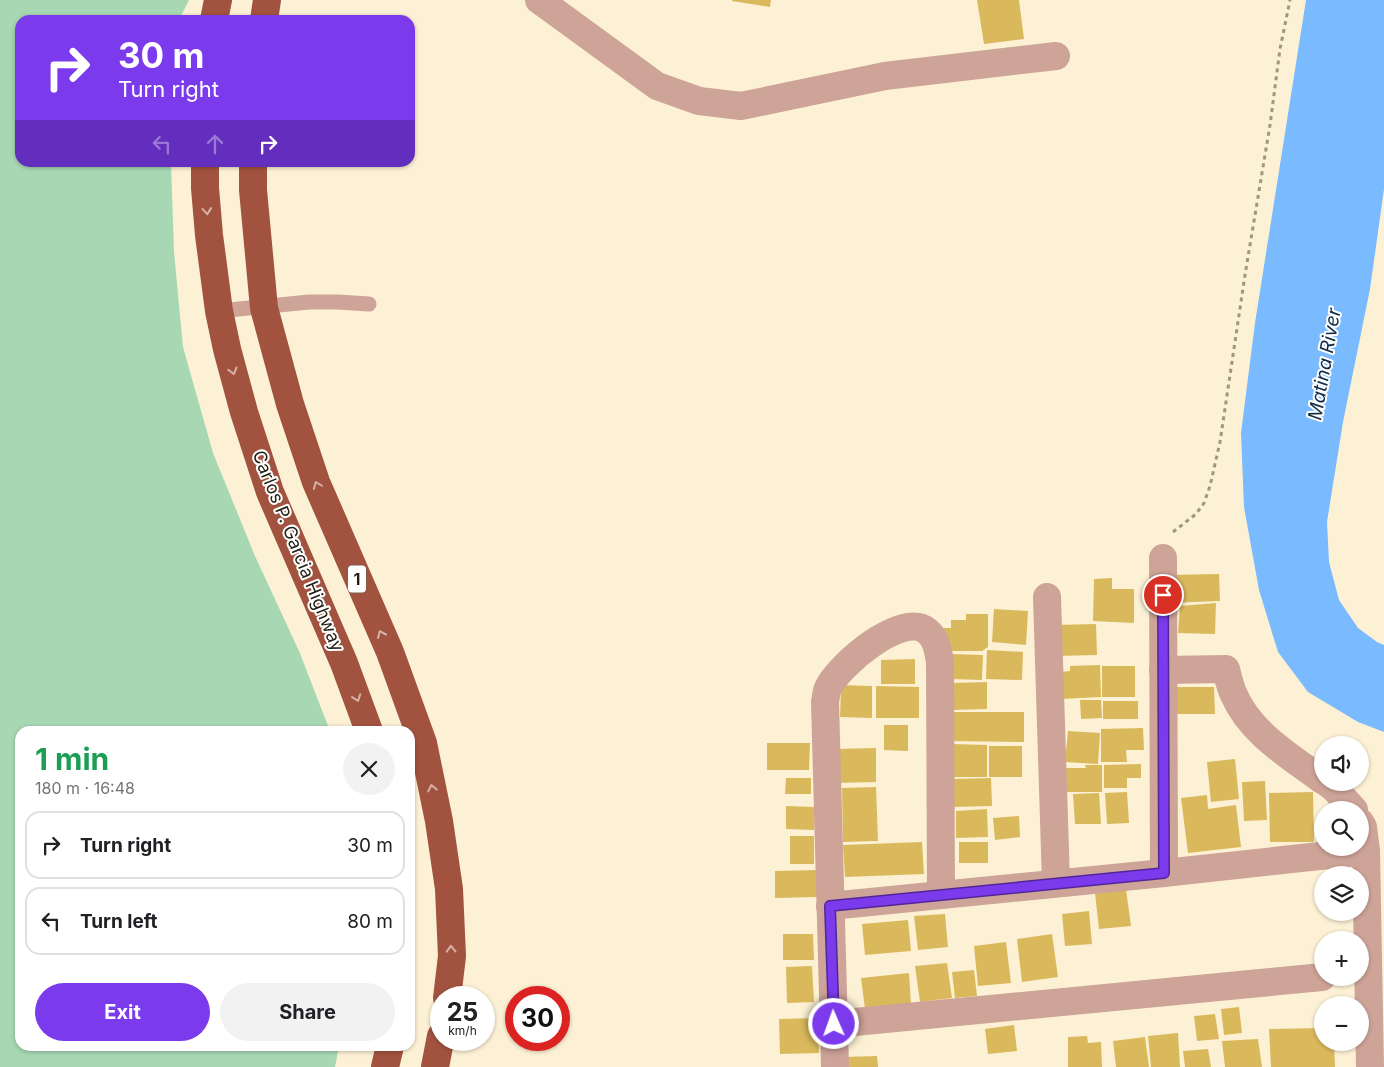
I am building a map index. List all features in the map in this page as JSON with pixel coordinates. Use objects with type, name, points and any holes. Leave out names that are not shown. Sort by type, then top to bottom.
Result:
[{"type":"highway","points":[[215,15],[218,0]]},
{"type":"highway","points":[[265,15],[267,0]]},
{"type":"highway","name":"Carlos P. Garcia Highway","points":[[205,167],[208,225],[219,311],[226,349],[244,412],[270,492],[344,663],[367,726]]},
{"type":"highway","name":"1","points":[[253,167],[253,190],[264,308],[290,404],[316,482],[390,652],[423,743],[439,821],[449,889],[452,956],[448,986]]},
{"type":"highway","points":[[385,1067],[389,1051]]},
{"type":"highway","points":[[435,1067],[438,1051]]},
{"type":"street","points":[[539,0],[657,86],[699,101],[741,106],[885,76],[1056,56]]},
{"type":"street","points":[[1163,558],[1164,873]]},
{"type":"street","points":[[1047,597],[1056,883]]},
{"type":"street","points":[[835,1067],[825,702],[828,688],[842,669],[883,636],[905,627],[918,626],[928,631],[935,641],[940,662],[941,895]]},
{"type":"street","points":[[1163,670],[1226,669],[1234,695],[1247,717],[1271,743],[1314,774]]},
{"type":"street","points":[[1337,791],[1346,801]]},
{"type":"street","points":[[830,906],[1320,856]]},
{"type":"street","points":[[1367,856],[1375,896],[1369,938]]},
{"type":"street","points":[[834,1024],[1314,978]]},
{"type":"street","points":[[1366,986],[1375,1056]]},
{"type":"lane","points":[[219,311],[309,302],[369,304]]},
{"type":"path","points":[[1163,558],[1166,541],[1170,535],[1196,514],[1204,503],[1210,486],[1220,442],[1280,50],[1290,0]]},
{"type":"green space","points":[[0,0],[189,0],[182,15],[15,15],[15,167],[171,167],[174,252],[183,347],[213,453],[255,556],[299,651],[328,726],[15,726],[15,1051],[338,1051],[335,1067],[0,1067]]},
{"type":"water","name":"Matina River","points":[[1306,0],[1384,0],[1384,189],[1370,289],[1343,422],[1327,522],[1329,562],[1339,600],[1358,628],[1384,645],[1384,732],[1358,722],[1308,692],[1278,652],[1259,590],[1244,507],[1241,433],[1255,323]]},
{"type":"building","points":[[732,0],[771,0],[770,7]]},
{"type":"building","points":[[977,0],[1019,0],[1024,39],[984,44]]},
{"type":"building","points":[[1219,574],[1220,601],[1168,603],[1168,575]]},
{"type":"building","points":[[1112,578],[1112,589],[1134,589],[1134,623],[1093,621],[1094,579]]},
{"type":"building","points":[[1216,603],[1215,634],[1178,633],[1180,606]]},
{"type":"building","points":[[994,609],[1028,611],[1026,645],[992,642]]},
{"type":"building","points":[[966,614],[988,614],[988,647],[982,651],[941,651],[941,628],[951,628],[951,620],[966,620]]},
{"type":"building","points":[[1096,624],[1097,655],[1056,656],[1055,625]]},
{"type":"building","points":[[987,650],[1023,652],[1022,680],[986,679]]},
{"type":"building","points":[[952,654],[983,655],[982,680],[951,679]]},
{"type":"building","points":[[915,659],[915,684],[881,684],[881,660]]},
{"type":"building","points":[[1100,665],[1101,697],[1061,699],[1060,672],[1070,671],[1070,666]]},
{"type":"building","points":[[1102,666],[1135,666],[1135,697],[1102,697]]},
{"type":"building","points":[[987,682],[987,709],[952,710],[952,683]]},
{"type":"building","points":[[841,685],[872,686],[872,718],[840,717]]},
{"type":"building","points":[[876,686],[919,687],[919,718],[876,718]]},
{"type":"building","points":[[1174,687],[1214,687],[1215,714],[1174,714]]},
{"type":"building","points":[[1080,700],[1101,700],[1102,718],[1081,719]]},
{"type":"building","points":[[1103,701],[1138,701],[1138,719],[1103,719]]},
{"type":"building","points":[[951,712],[1024,712],[1024,742],[951,741]]},
{"type":"building","points":[[884,725],[908,725],[908,751],[884,750]]},
{"type":"building","points":[[1143,728],[1144,750],[1126,750],[1127,762],[1101,762],[1101,729]]},
{"type":"building","points":[[1068,731],[1100,733],[1098,764],[1065,762]]},
{"type":"building","points":[[767,743],[810,743],[809,770],[767,770]]},
{"type":"building","points":[[951,744],[987,745],[987,777],[951,777]]},
{"type":"building","points":[[989,746],[1022,746],[1022,777],[989,777]]},
{"type":"building","points":[[876,748],[876,782],[834,783],[834,749]]},
{"type":"building","points":[[1235,759],[1239,799],[1211,802],[1207,762]]},
{"type":"building","points":[[1141,764],[1141,778],[1127,778],[1127,788],[1104,788],[1104,765]]},
{"type":"building","points":[[1085,765],[1102,765],[1102,792],[1058,792],[1059,768],[1086,768]]},
{"type":"building","points":[[786,778],[811,778],[811,794],[785,794]]},
{"type":"building","points":[[991,778],[992,806],[953,807],[953,779]]},
{"type":"building","points":[[1265,781],[1267,820],[1244,821],[1242,782]]},
{"type":"building","points":[[876,787],[878,841],[843,842],[842,788]]},
{"type":"building","points":[[1127,792],[1129,823],[1107,824],[1105,793]]},
{"type":"building","points":[[1313,792],[1314,842],[1270,842],[1269,793]]},
{"type":"building","points":[[1099,793],[1101,824],[1075,824],[1073,794]]},
{"type":"building","points":[[1207,795],[1208,809],[1236,805],[1241,847],[1188,853],[1181,798]]},
{"type":"building","points":[[786,806],[815,807],[814,830],[786,829]]},
{"type":"building","points":[[987,809],[988,837],[956,838],[956,811]]},
{"type":"building","points":[[1019,816],[1020,837],[995,840],[993,818]]},
{"type":"building","points":[[790,836],[814,836],[814,864],[790,864]]},
{"type":"building","points":[[922,842],[924,874],[845,877],[843,845]]},
{"type":"building","points":[[959,842],[988,842],[988,863],[959,863]]},
{"type":"building","points":[[818,870],[818,897],[775,898],[775,871]]},
{"type":"building","points":[[1126,889],[1131,926],[1099,929],[1095,893]]},
{"type":"building","points":[[1089,911],[1092,944],[1065,946],[1062,914]]},
{"type":"building","points":[[945,914],[948,947],[918,950],[914,916]]},
{"type":"building","points":[[908,920],[911,951],[865,955],[862,924]]},
{"type":"building","points":[[783,934],[813,934],[814,960],[783,960]]},
{"type":"building","points":[[1052,934],[1058,977],[1022,982],[1017,939]]},
{"type":"building","points":[[1006,942],[1011,983],[978,986],[974,946]]},
{"type":"building","points":[[947,963],[952,998],[920,1002],[915,966]]},
{"type":"building","points":[[812,966],[814,1002],[787,1003],[786,967]]},
{"type":"building","points":[[974,970],[977,996],[955,998],[952,972]]},
{"type":"building","points":[[909,973],[911,1005],[865,1009],[861,978]]},
{"type":"building","points":[[1239,1007],[1242,1033],[1224,1035],[1221,1009]]},
{"type":"building","points":[[1215,1014],[1219,1039],[1197,1041],[1194,1016]]},
{"type":"building","points":[[818,1018],[819,1053],[780,1054],[779,1019]]},
{"type":"building","points":[[1014,1025],[1017,1051],[988,1054],[985,1029]]},
{"type":"building","points":[[1314,1028],[1314,1051],[1334,1051],[1335,1067],[1271,1067],[1269,1029]]},
{"type":"building","points":[[1178,1033],[1180,1067],[1151,1067],[1148,1036]]},
{"type":"building","points":[[1087,1036],[1088,1043],[1101,1042],[1102,1067],[1068,1067],[1068,1037]]},
{"type":"building","points":[[1145,1037],[1149,1067],[1116,1067],[1113,1041]]},
{"type":"building","points":[[1258,1039],[1262,1067],[1225,1067],[1222,1041]]},
{"type":"building","points":[[1208,1049],[1211,1067],[1185,1067],[1183,1051]]},
{"type":"building","points":[[877,1056],[878,1067],[844,1067],[843,1057]]},
{"type":"route","points":[[834,1024],[830,906],[1164,873],[1163,595]]}]
